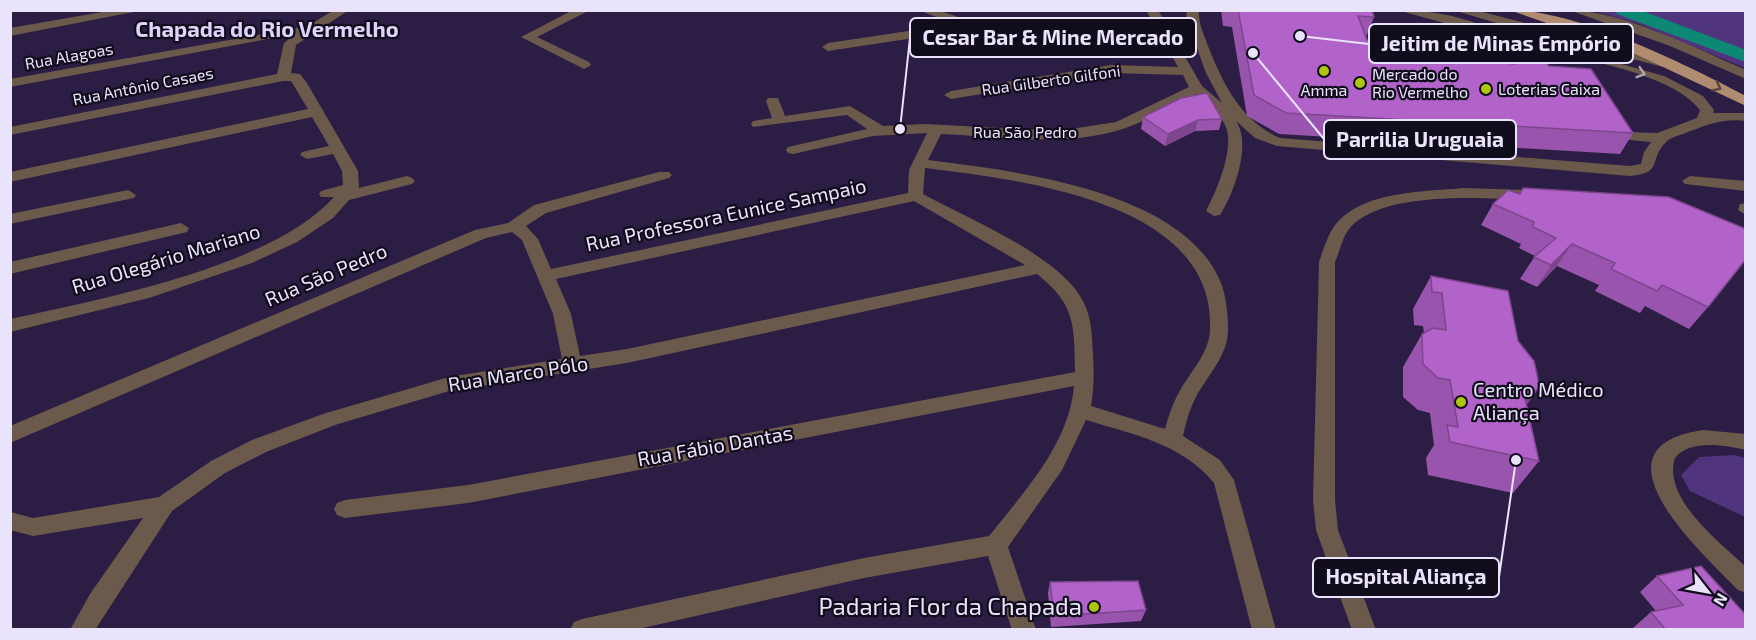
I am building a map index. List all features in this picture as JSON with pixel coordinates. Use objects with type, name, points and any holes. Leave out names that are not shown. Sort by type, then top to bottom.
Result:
[{"type":"main road","points":[[1515,10],[1591,31],[1680,68],[1746,102]]},
{"type":"street","points":[[10,32],[138,10]]},
{"type":"street","points":[[343,10],[290,43],[283,77],[295,77],[337,148],[350,171],[349,192]]},
{"type":"street","points":[[584,10],[527,37],[584,65]]},
{"type":"street","points":[[924,10],[971,25]]},
{"type":"street","points":[[1152,10],[1197,88],[1220,108],[1233,127],[1236,139],[1226,188],[1214,212]]},
{"type":"street","points":[[1403,10],[1477,28],[1516,49],[1534,52],[1545,46]]},
{"type":"street","points":[[1459,10],[1680,68]]},
{"type":"street","points":[[1575,10],[1675,43],[1746,75]]},
{"type":"street","points":[[1191,13],[1217,83],[1255,133],[1277,142],[1630,171],[1642,170],[1648,166],[1652,152],[1663,136]]},
{"type":"street","points":[[1492,18],[1535,37],[1545,46],[1683,87],[1704,102],[1707,110],[1704,118]]},
{"type":"street","points":[[828,47],[993,21]]},
{"type":"street","name":"Rua Alagoas","points":[[10,83],[311,28]]},
{"type":"street","name":"Rua Gilberto Gilfoni","points":[[951,95],[1111,69],[1187,71]]},
{"type":"street","name":"Rua Antônio Casaes","points":[[10,131],[283,77]]},
{"type":"street","name":"Rua São Pedro","points":[[793,150],[881,132],[936,130],[1051,134],[1091,131],[1135,119],[1197,88]]},
{"type":"street","points":[[773,101],[780,120]]},
{"type":"street","points":[[758,124],[850,110],[881,132]]},
{"type":"street","points":[[10,177],[314,112]]},
{"type":"street","points":[[1607,134],[1647,138],[1663,136],[1704,118],[1746,117]]},
{"type":"street","points":[[582,630],[636,625],[864,568],[996,545],[1039,488],[1080,410],[1085,377],[1078,309],[1070,295],[1039,268],[916,196],[914,187],[919,163],[936,130]]},
{"type":"street","points":[[307,155],[337,148]]},
{"type":"street","points":[[919,163],[1065,188],[1092,195],[1148,217],[1173,232],[1196,255],[1216,288],[1219,328],[1211,359],[1186,396],[1172,441]]},
{"type":"street","name":"Rua São Pedro","points":[[10,435],[481,234],[513,227],[540,209],[664,175]]},
{"type":"street","points":[[327,194],[407,181]]},
{"type":"street","points":[[1690,181],[1746,186]]},
{"type":"street","name":"Rua Olegário Mariano","points":[[10,326],[160,288],[246,259],[301,235],[319,223],[349,192]]},
{"type":"street","points":[[1364,630],[1326,530],[1324,500],[1325,284],[1332,245],[1340,230],[1353,217],[1392,199],[1464,193],[1543,195]]},
{"type":"street","points":[[10,219],[128,195]]},
{"type":"street","name":"Rua Professora Eunice Sampaio","points":[[544,276],[814,216],[916,196]]},
{"type":"street","points":[[513,227],[524,231],[530,239],[562,314],[572,365]]},
{"type":"street","points":[[10,268],[181,228]]},
{"type":"street","name":"Rua Marco Pólo","points":[[82,630],[104,591],[164,505],[186,487],[218,467],[259,446],[330,419],[449,384],[639,354],[1039,268]]},
{"type":"street","name":"Rua Fábio Dantas","points":[[345,509],[433,502],[674,453],[960,403],[1085,377]]},
{"type":"street","points":[[1080,410],[1172,441],[1201,456],[1217,468],[1224,480],[1264,630]]},
{"type":"street","points":[[1746,442],[1711,437],[1690,439],[1672,447],[1664,458],[1662,470],[1672,505],[1746,583]]},
{"type":"street","points":[[10,521],[33,527],[164,505]]},
{"type":"street","points":[[996,545],[1024,630]]},
{"type":"shaded area","points":[[1594,11],[1745,11],[1745,68],[1642,25]]},
{"type":"shaded area","points":[[1734,455],[1745,458],[1745,517],[1690,491],[1681,475],[1699,457]]},
{"type":"building","name":"Mercado do Rio Vermelho","points":[[1238,10],[1372,10],[1374,17],[1358,16],[1367,40],[1380,36],[1408,49],[1400,55],[1515,64],[1512,58],[1544,60],[1549,66],[1591,69],[1633,133],[1286,113],[1254,95]]},
{"type":"building","points":[[1207,93],[1222,119],[1198,120],[1168,134],[1143,117],[1181,98]]},
{"type":"building","points":[[1523,188],[1669,197],[1746,229],[1746,259],[1708,307],[1662,285],[1657,291],[1611,269],[1615,263],[1572,244],[1551,265],[1534,257],[1556,238],[1533,227],[1534,222],[1493,204],[1508,190],[1520,194]]},
{"type":"building","points":[[1431,276],[1508,291],[1518,341],[1534,361],[1537,374],[1539,388],[1525,399],[1539,461],[1450,442],[1447,425],[1458,427],[1450,380],[1438,378],[1423,364],[1422,334],[1433,328],[1446,330],[1442,293],[1432,292]]},
{"type":"building","points":[[1701,566],[1746,615],[1746,630],[1666,630],[1651,612],[1683,605],[1657,576]]},
{"type":"building","points":[[1138,581],[1146,610],[1054,616],[1050,582]]},
{"type":"waterway","points":[[1623,10],[1746,57]]},
{"type":"place","name":"Jeitim de Minas Empório","points":[[1300,36]]},
{"type":"place","name":"Parrilia Uruguaia","points":[[1253,53]]},
{"type":"place","name":"Amma","points":[[1324,71]]},
{"type":"place","name":"Mercado do Rio Vermelho","points":[[1360,83]]},
{"type":"place","name":"Loterias Caixa","points":[[1486,89]]},
{"type":"place","name":"Cesar Bar & Mine Mercado","points":[[900,129]]},
{"type":"place","name":"Centro Médico Aliança","points":[[1461,402]]},
{"type":"place","name":"Hospital Aliança","points":[[1516,460]]},
{"type":"place","name":"Padaria Flor da Chapada","points":[[1094,607]]},
{"type":"district","name":"Chapada do Rio Vermelho","points":[[267,29]]}]
